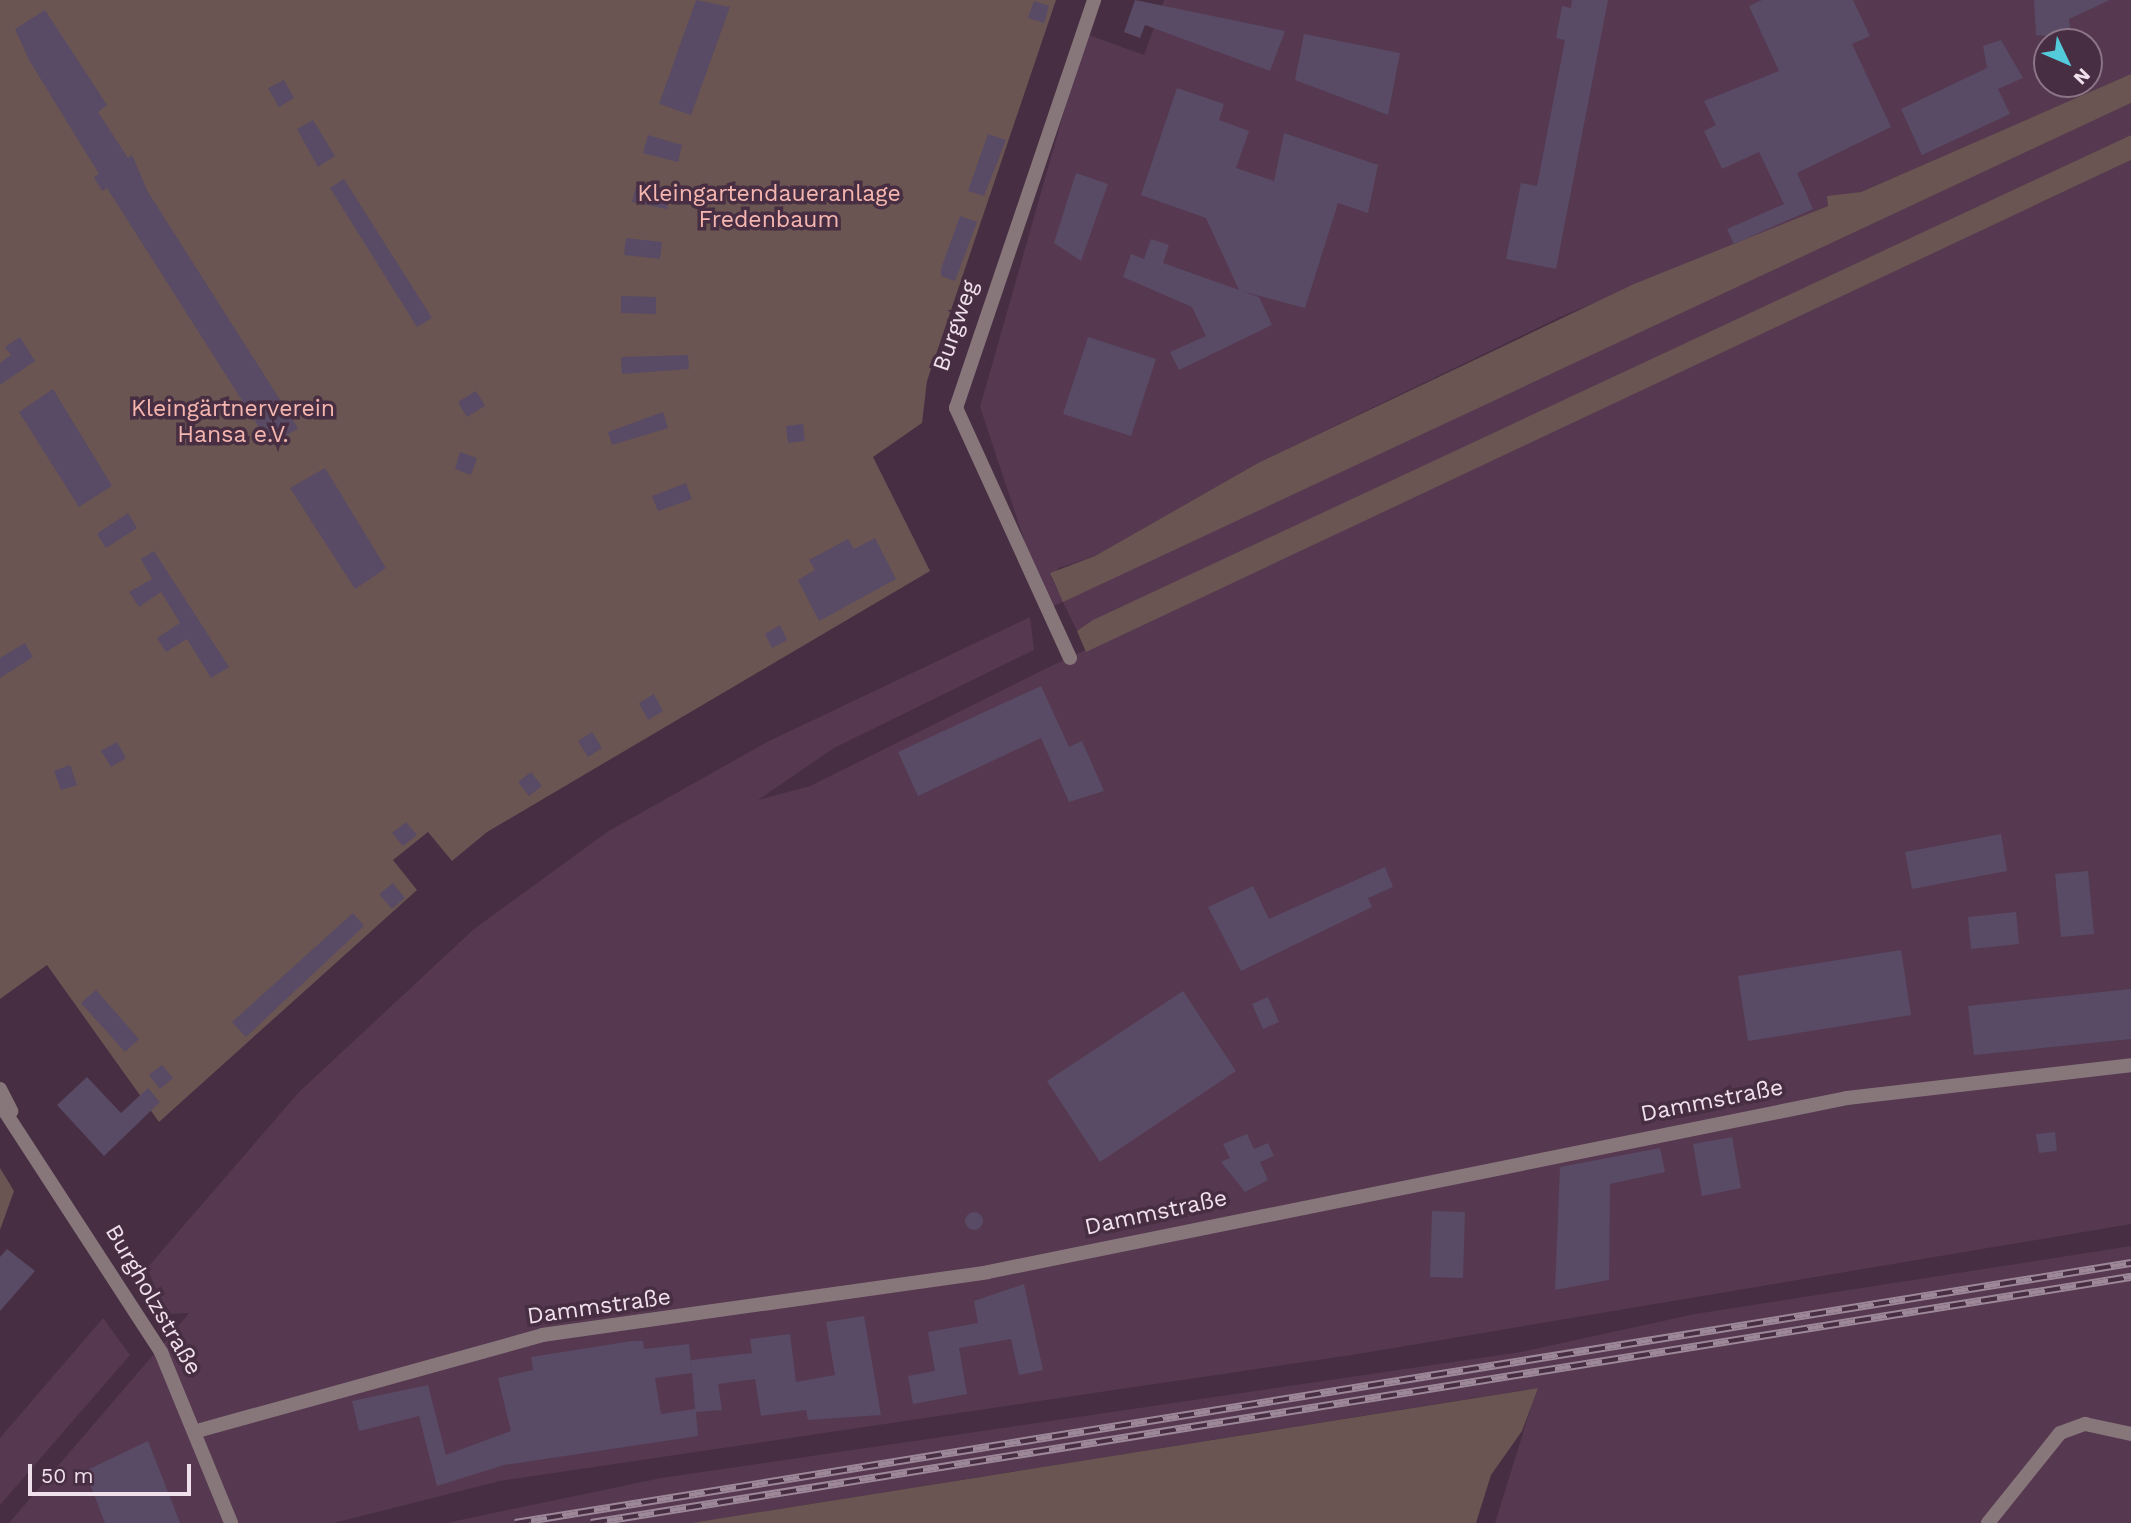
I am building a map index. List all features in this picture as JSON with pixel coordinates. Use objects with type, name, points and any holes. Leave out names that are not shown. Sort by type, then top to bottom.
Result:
[{"type":"street","name":"Burgweg","points":[[1070,658],[956,408],[1094,0]]},
{"type":"street","name":"Dammstraße","points":[[197,1431],[542,1335],[988,1272],[1847,1098],[2131,1065]]},
{"type":"street","name":"Burgholzstraße","points":[[0,1089],[31,1150]]},
{"type":"street","name":"Burgholzstraße","points":[[0,1104],[161,1352],[197,1431],[231,1523]]},
{"type":"street","points":[[1988,1523],[2060,1433],[2085,1424],[2131,1434]]},
{"type":"shaded area","points":[[1164,0],[2131,0],[2131,74],[2103,86],[2103,28],[2033,28],[2033,98],[2076,98],[1861,192],[1828,197],[1828,206],[1560,317],[1258,463],[1095,556],[1059,568],[1051,577],[1063,601],[2131,103],[2131,135],[1077,631],[1063,602],[1047,609],[980,407],[1086,34],[1144,55]]},
{"type":"shaded area","points":[[2131,160],[2131,1224],[1358,1354],[500,1481],[334,1523],[9,1523],[189,1313],[167,1314],[147,1268],[299,1092],[474,929],[607,832],[767,742],[1030,617],[1034,650],[834,748],[758,800],[810,786],[1047,668]]},
{"type":"shaded area","points":[[2131,1246],[2131,1523],[1495,1523],[1537,1388],[691,1523],[446,1523],[661,1478],[1521,1352],[1695,1314]]},
{"type":"shaded area","points":[[103,1318],[130,1355],[0,1505],[0,1438]]},
{"type":"green space","points":[[0,0],[1056,0],[927,381],[922,423],[873,457],[930,571],[487,832],[452,861],[428,832],[393,860],[417,890],[159,1122],[47,965],[0,999]]},
{"type":"green space","points":[[2131,74],[2131,103],[1063,602],[1050,573],[1095,556],[1258,463],[1634,284],[1828,206],[1827,196],[1861,192],[2076,98],[2103,98],[2103,86]]},
{"type":"green space","points":[[2131,135],[2131,160],[1086,652],[1077,631],[1093,620]]},
{"type":"green space","points":[[0,1168],[14,1191],[0,1230]]},
{"type":"green space","points":[[1538,1388],[1522,1431],[1491,1475],[1476,1523],[691,1523]]},
{"type":"building","points":[[696,0],[730,7],[691,115],[659,104]]},
{"type":"building","points":[[1135,0],[1285,31],[1270,71],[1145,25],[1140,38],[1124,32]]},
{"type":"building","points":[[1572,0],[1608,0],[1556,269],[1506,259],[1521,183],[1537,186],[1565,40],[1556,38],[1562,6],[1571,8]]},
{"type":"building","points":[[1762,0],[1853,0],[1870,36],[1852,44],[1891,127],[1797,173],[1813,209],[1734,244],[1727,229],[1784,204],[1759,152],[1722,169],[1704,131],[1716,125],[1704,101],[1779,71],[1749,6]]},
{"type":"building","points":[[2034,0],[2110,0],[2069,19],[2070,28],[2036,28]]},
{"type":"building","points":[[1034,1],[1049,6],[1044,23],[1028,18]]},
{"type":"building","points":[[45,10],[107,105],[98,112],[128,158],[132,155],[148,192],[298,428],[271,446],[107,188],[102,191],[94,177],[99,174],[29,60],[15,29]]},
{"type":"building","points":[[1304,34],[1400,53],[1388,115],[1295,80]]},
{"type":"building","points":[[2001,40],[2023,78],[1998,89],[2010,114],[1922,155],[1901,109],[1987,68],[1983,46]]},
{"type":"building","points":[[284,80],[294,98],[279,107],[268,88]]},
{"type":"building","points":[[1177,88],[1224,104],[1219,120],[1249,131],[1236,168],[1274,181],[1284,133],[1378,165],[1368,213],[1338,203],[1305,308],[1241,291],[1259,297],[1272,325],[1179,370],[1170,352],[1206,336],[1192,307],[1123,277],[1131,254],[1144,259],[1151,239],[1169,245],[1163,263],[1239,290],[1206,218],[1141,195]]},
{"type":"building","points":[[313,120],[335,156],[318,167],[297,129]]},
{"type":"building","points":[[988,134],[1006,140],[984,196],[968,191]]},
{"type":"building","points":[[648,135],[682,145],[678,162],[643,153]]},
{"type":"building","points":[[1076,173],[1108,184],[1081,261],[1054,243]]},
{"type":"building","points":[[344,179],[432,318],[417,327],[330,188]]},
{"type":"building","points":[[636,186],[670,193],[667,209],[632,202]]},
{"type":"building","points":[[960,216],[977,222],[955,281],[941,276],[941,269]]},
{"type":"building","points":[[626,238],[662,242],[660,259],[624,255]]},
{"type":"building","points":[[621,296],[656,297],[656,314],[621,313]]},
{"type":"building","points":[[20,337],[35,361],[0,385],[0,363],[11,355],[5,347]]},
{"type":"building","points":[[1088,337],[1156,359],[1131,436],[1063,414]]},
{"type":"building","points":[[688,355],[689,369],[622,374],[621,357]]},
{"type":"building","points":[[53,389],[112,486],[79,507],[19,412]]},
{"type":"building","points":[[476,391],[485,406],[467,417],[458,402]]},
{"type":"building","points":[[663,412],[668,428],[612,445],[608,432]]},
{"type":"building","points":[[803,424],[805,441],[788,443],[786,426]]},
{"type":"building","points":[[460,452],[477,458],[471,475],[455,469]]},
{"type":"building","points":[[325,468],[386,568],[355,589],[290,488]]},
{"type":"building","points":[[686,483],[692,499],[658,511],[652,496]]},
{"type":"building","points":[[128,513],[137,528],[106,548],[97,534]]},
{"type":"building","points":[[875,538],[896,579],[819,621],[798,580],[815,570],[809,560],[848,539],[854,549]]},
{"type":"building","points":[[154,551],[229,667],[211,678],[187,639],[166,652],[157,638],[180,623],[161,592],[139,607],[129,592],[152,579],[141,559]]},
{"type":"building","points":[[780,625],[787,640],[772,648],[765,634]]},
{"type":"building","points":[[25,643],[33,657],[0,678],[0,658]]},
{"type":"building","points":[[1041,686],[1069,747],[1082,741],[1104,791],[1069,802],[1041,738],[918,796],[898,752]]},
{"type":"building","points":[[654,694],[663,711],[648,720],[639,703]]},
{"type":"building","points":[[592,732],[602,748],[588,757],[578,741]]},
{"type":"building","points":[[117,742],[126,758],[111,767],[101,751]]},
{"type":"building","points":[[70,765],[77,785],[61,790],[54,771]]},
{"type":"building","points":[[531,772],[542,786],[529,796],[518,782]]},
{"type":"building","points":[[406,822],[417,835],[403,846],[392,833]]},
{"type":"building","points":[[2001,834],[2007,871],[1912,889],[1905,852]]},
{"type":"building","points":[[1385,867],[1393,887],[1368,898],[1372,907],[1241,971],[1208,907],[1253,886],[1269,919]]},
{"type":"building","points":[[2088,871],[2094,934],[2061,937],[2055,874]]},
{"type":"building","points":[[393,883],[405,898],[392,909],[379,894]]},
{"type":"building","points":[[2016,912],[2019,944],[1971,949],[1968,917]]},
{"type":"building","points":[[353,913],[364,926],[246,1037],[232,1022]]},
{"type":"building","points":[[1901,950],[1911,1015],[1748,1041],[1738,976]]},
{"type":"building","points":[[2131,989],[2131,1039],[1974,1055],[1968,1006]]},
{"type":"building","points":[[96,990],[139,1039],[125,1052],[81,1003]]},
{"type":"building","points":[[1183,991],[1236,1071],[1100,1162],[1047,1081]]},
{"type":"building","points":[[1268,997],[1279,1022],[1263,1029],[1252,1004]]},
{"type":"building","points":[[162,1065],[173,1078],[160,1089],[149,1075]]},
{"type":"building","points":[[87,1077],[121,1113],[148,1088],[160,1102],[104,1156],[57,1105]]},
{"type":"building","points":[[2055,1132],[2057,1151],[2039,1153],[2036,1134]]},
{"type":"building","points":[[1247,1134],[1254,1149],[1268,1143],[1274,1156],[1260,1162],[1268,1180],[1245,1192],[1221,1162],[1230,1158],[1223,1144]]},
{"type":"building","points":[[1732,1137],[1741,1188],[1702,1196],[1693,1144]]},
{"type":"building","points":[[1660,1148],[1665,1172],[1610,1184],[1609,1280],[1555,1290],[1560,1167]]},
{"type":"building","points":[[1432,1211],[1465,1212],[1463,1278],[1430,1277]]},
{"type":"building","points":[[974,1212],[980,1215],[983,1221],[980,1227],[974,1230],[968,1227],[965,1221],[968,1215]]},
{"type":"building","points":[[7,1249],[35,1271],[0,1311],[0,1257]]},
{"type":"building","points":[[1024,1284],[1043,1370],[1019,1375],[1011,1339],[959,1348],[967,1394],[913,1404],[908,1376],[935,1371],[928,1332],[978,1323],[974,1301]]},
{"type":"building","points":[[864,1316],[881,1415],[808,1420],[806,1410],[761,1416],[755,1379],[718,1384],[722,1410],[696,1412],[698,1436],[504,1465],[437,1486],[419,1416],[359,1431],[352,1401],[428,1385],[446,1455],[511,1431],[498,1378],[533,1370],[531,1357],[632,1341],[643,1341],[644,1349],[689,1344],[692,1373],[655,1378],[661,1414],[695,1409],[691,1360],[752,1353],[750,1339],[790,1334],[796,1382],[835,1375],[826,1322]]},
{"type":"building","points":[[148,1441],[180,1523],[105,1523],[85,1471]]},
{"type":"railway","points":[[515,1523],[2131,1263]]},
{"type":"railway","points":[[591,1523],[2131,1277]]},
{"type":"park label","name":"Kleingartendaueranlage Fredenbaum","points":[[769,207]]},
{"type":"park label","name":"Kleingärtnerverein Hansa e.V.","points":[[233,422]]}]
